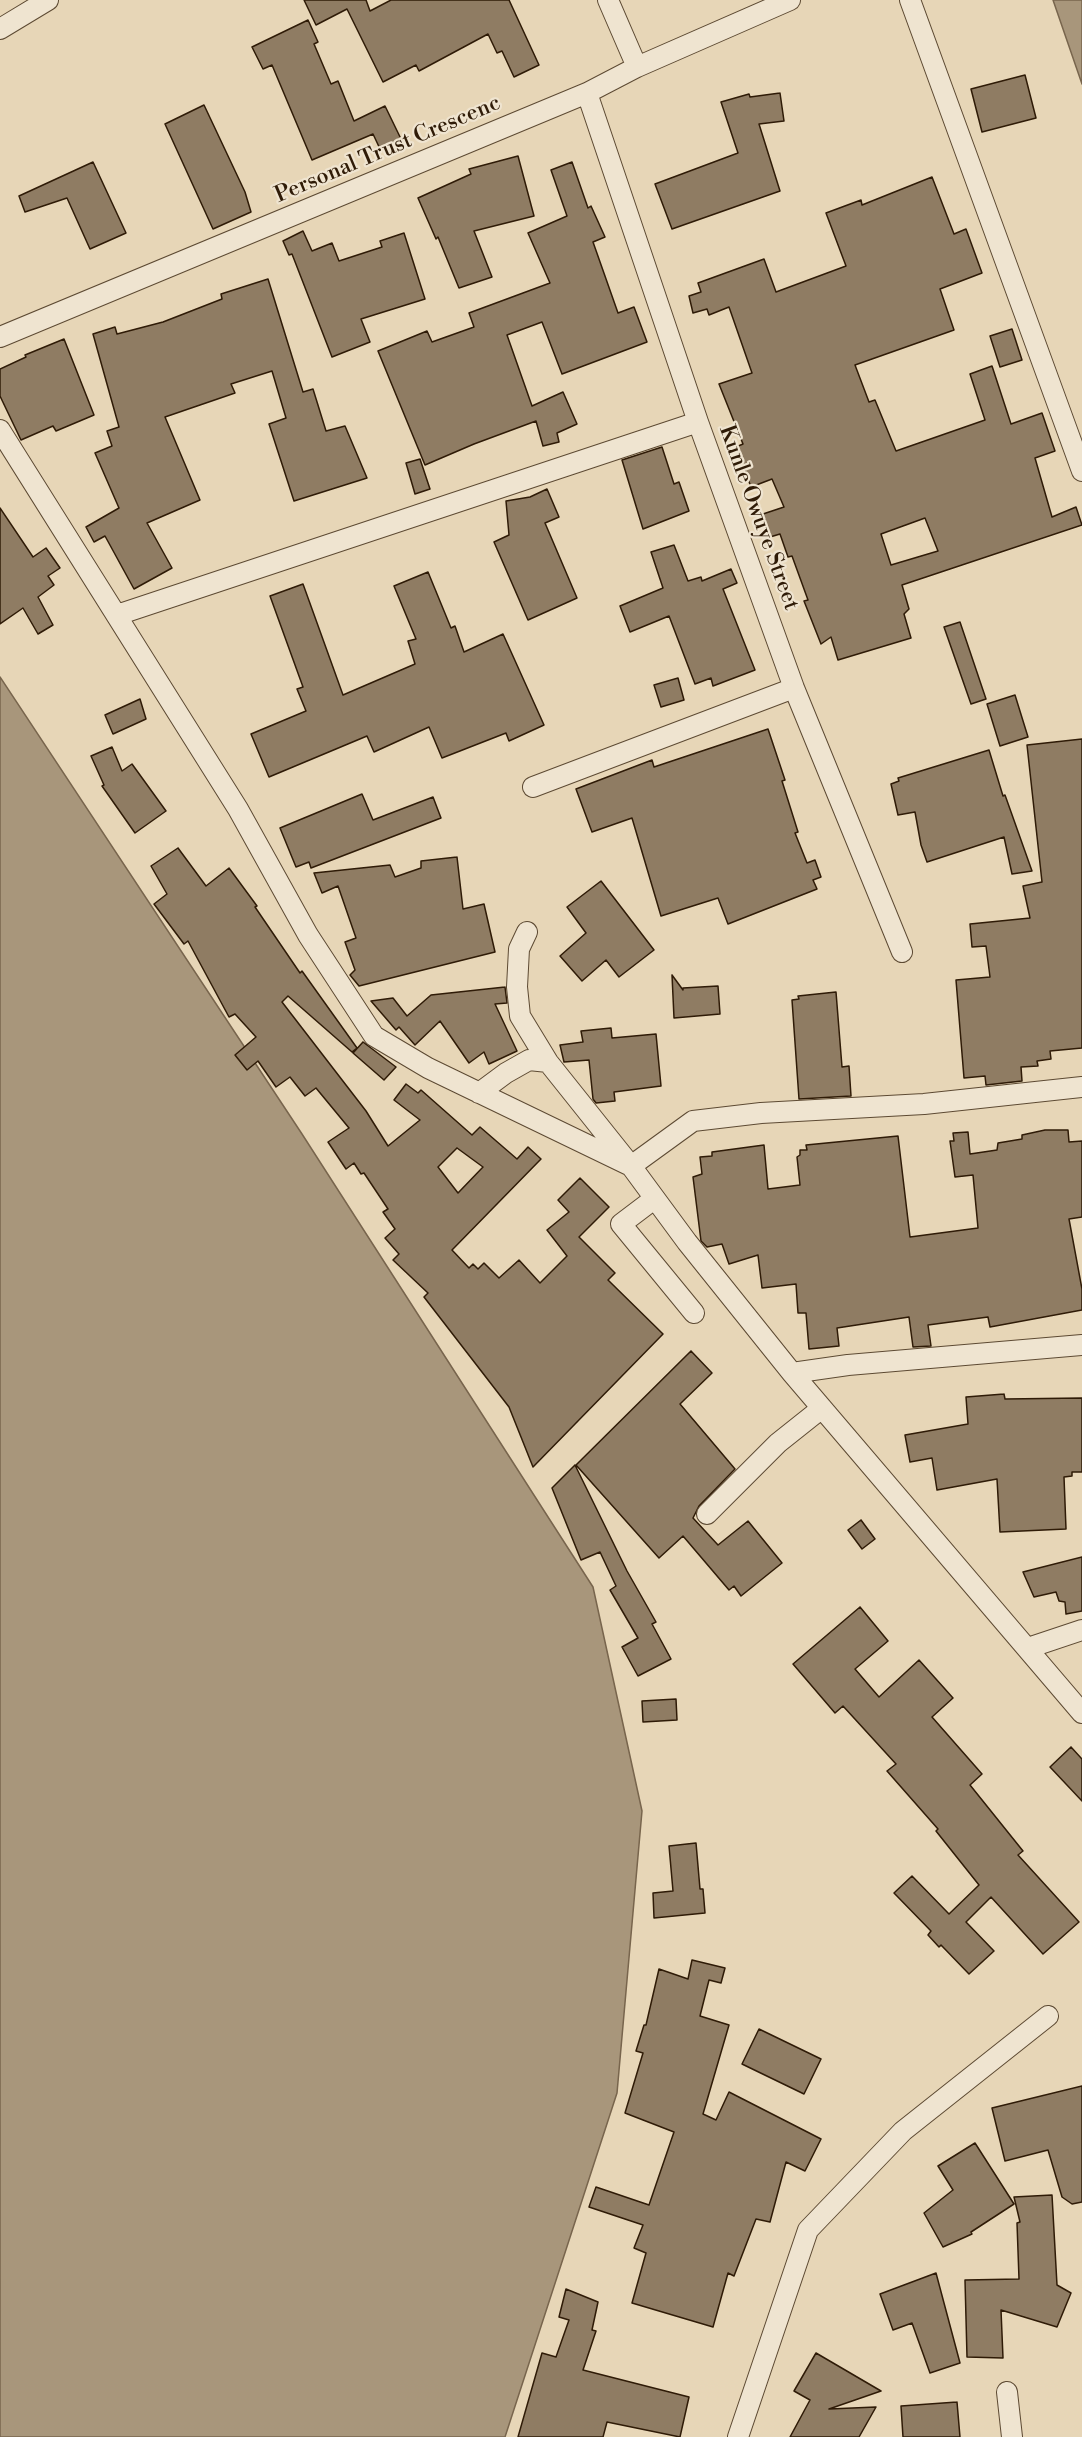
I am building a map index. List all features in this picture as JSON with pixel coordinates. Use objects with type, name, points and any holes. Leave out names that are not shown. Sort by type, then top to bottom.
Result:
[{"type":"street","points":[[0,29],[48,0]]},
{"type":"street","points":[[608,0],[637,67]]},
{"type":"street","name":"Personal Trust Crescenc","points":[[0,337],[587,93],[637,67],[790,0]]},
{"type":"street","points":[[910,0],[1082,471]]},
{"type":"street","name":"Kunle Owuye Street","points":[[587,93],[698,422],[794,688],[902,952]]},
{"type":"street","points":[[117,615],[698,422]]},
{"type":"street","points":[[0,430],[238,809],[308,934],[374,1036],[428,1068],[631,1166]]},
{"type":"street","points":[[533,788],[794,688]]},
{"type":"street","points":[[527,932],[518,956],[517,987],[520,1016],[548,1062],[792,1373],[1082,1713]]},
{"type":"street","points":[[479,1093],[506,1073],[529,1060],[548,1062]]},
{"type":"street","points":[[631,1166],[693,1121],[761,1113],[924,1104],[1082,1087]]},
{"type":"street","points":[[654,1199],[621,1224],[694,1314]]},
{"type":"street","points":[[792,1373],[848,1365],[1082,1345]]},
{"type":"street","points":[[706,1514],[778,1443],[822,1408]]},
{"type":"street","points":[[1028,1648],[1082,1630]]},
{"type":"street","points":[[738,2437],[808,2230],[903,2132],[1048,2016]]},
{"type":"street","points":[[1007,2392],[1012,2437]]},
{"type":"shaded area","points":[[1053,0],[1082,0],[1082,84]]},
{"type":"shaded area","points":[[0,677],[302,1134],[593,1587],[642,1811],[617,2093],[505,2437],[0,2437]]},
{"type":"building","points":[[304,0],[366,0],[370,11],[391,0],[509,0],[539,65],[514,77],[502,51],[497,53],[488,34],[419,71],[416,65],[383,82],[347,9],[316,25]]},
{"type":"building","points":[[308,20],[318,42],[314,44],[331,84],[338,81],[354,121],[385,106],[402,141],[381,151],[373,134],[312,160],[272,65],[263,69],[252,47]]},
{"type":"building","points":[[1025,75],[1036,118],[982,132],[971,89]]},
{"type":"building","points":[[780,93],[784,121],[759,124],[780,191],[672,229],[655,184],[738,153],[721,102],[749,94],[750,97]]},
{"type":"building","points":[[204,105],[245,192],[251,212],[213,229],[165,124]]},
{"type":"building","points":[[518,156],[534,216],[474,231],[492,277],[459,288],[438,237],[436,239],[418,198],[471,174],[469,169]]},
{"type":"building","points":[[93,162],[126,233],[90,249],[67,198],[25,212],[19,196]]},
{"type":"building","points":[[572,162],[588,208],[591,206],[605,237],[593,242],[618,313],[634,307],[647,342],[562,374],[542,322],[507,335],[532,406],[563,392],[577,424],[557,433],[559,442],[543,446],[536,421],[425,465],[378,351],[427,331],[432,342],[474,327],[469,313],[550,283],[528,233],[567,216],[551,170]]},
{"type":"building","points":[[932,177],[954,234],[966,229],[982,273],[940,289],[954,330],[855,365],[869,402],[875,400],[896,451],[985,420],[970,374],[992,366],[1011,424],[1042,413],[1055,451],[1035,458],[1052,517],[1076,507],[1082,525],[902,585],[909,609],[904,614],[911,638],[838,660],[831,637],[821,644],[804,601],[808,600],[792,556],[788,557],[780,534],[770,537],[763,514],[784,507],[772,479],[751,487],[736,447],[743,444],[719,384],[752,373],[729,307],[709,315],[707,309],[693,313],[689,296],[701,292],[698,283],[764,259],[776,292],[846,266],[826,213],[861,200],[862,205]],"holes":[[[925,518],[938,551],[891,565],[881,534]]]},
{"type":"building","points":[[303,231],[312,251],[332,243],[339,261],[382,247],[380,241],[404,233],[425,299],[361,319],[370,342],[332,357],[292,254],[289,255],[283,241]]},
{"type":"building","points":[[268,279],[303,392],[313,389],[326,431],[345,426],[367,478],[294,501],[269,424],[286,418],[272,371],[231,384],[235,393],[165,417],[200,500],[147,523],[172,568],[134,589],[105,536],[94,542],[86,527],[119,508],[95,453],[112,446],[107,431],[119,427],[93,334],[115,327],[117,334],[163,322],[222,299],[221,294]]},
{"type":"building","points":[[1012,329],[1022,360],[1000,367],[990,336]]},
{"type":"building","points":[[64,339],[94,415],[56,431],[53,426],[21,440],[0,396],[0,369],[26,357],[25,355]]},
{"type":"building","points":[[662,447],[674,484],[679,482],[689,511],[643,529],[622,460]]},
{"type":"building","points":[[420,459],[430,489],[415,494],[406,463]]},
{"type":"building","points":[[547,489],[559,517],[545,523],[577,598],[528,620],[494,542],[509,535],[506,501],[530,497]]},
{"type":"building","points":[[0,508],[33,557],[46,548],[60,568],[48,576],[54,585],[38,597],[53,625],[38,634],[23,608],[0,624]]},
{"type":"building","points":[[674,545],[688,581],[701,577],[702,581],[731,569],[737,583],[723,589],[755,670],[713,686],[711,678],[695,684],[669,616],[630,632],[620,606],[663,588],[651,552]]},
{"type":"building","points":[[428,572],[451,628],[455,626],[464,652],[503,634],[544,725],[509,741],[506,733],[442,758],[429,727],[374,752],[367,736],[269,777],[251,734],[306,711],[297,689],[303,687],[270,596],[303,584],[343,695],[415,664],[408,641],[416,639],[394,586]]},
{"type":"building","points":[[960,622],[986,699],[971,704],[944,627]]},
{"type":"building","points":[[678,678],[684,700],[661,707],[654,685]]},
{"type":"building","points":[[1015,695],[1028,737],[1000,746],[987,704]]},
{"type":"building","points":[[140,699],[146,719],[113,734],[105,715]]},
{"type":"building","points":[[768,729],[785,780],[782,781],[798,832],[795,833],[807,863],[815,860],[821,877],[813,880],[817,889],[728,924],[718,898],[661,916],[632,818],[592,832],[576,789],[652,760],[654,767]]},
{"type":"building","points":[[1082,739],[1082,1048],[1050,1051],[1051,1059],[1037,1061],[1038,1066],[1021,1067],[1022,1081],[986,1085],[985,1076],[964,1078],[956,980],[990,977],[986,946],[972,947],[970,924],[1030,918],[1023,886],[1042,882],[1027,745]]},
{"type":"building","points":[[112,747],[122,771],[132,764],[166,811],[135,833],[102,786],[104,785],[91,756]]},
{"type":"building","points":[[989,750],[1003,796],[1005,795],[1032,871],[1012,874],[1004,837],[927,862],[921,845],[915,812],[898,815],[891,784],[899,781],[898,778]]},
{"type":"building","points":[[362,794],[373,820],[433,797],[441,818],[311,868],[309,862],[296,867],[280,828]]},
{"type":"building","points":[[178,848],[206,886],[229,868],[257,906],[255,907],[300,973],[302,971],[357,1048],[352,1052],[288,996],[282,1002],[366,1111],[388,1146],[420,1120],[394,1100],[406,1084],[418,1093],[421,1090],[472,1135],[480,1127],[517,1159],[528,1147],[541,1159],[452,1250],[469,1268],[473,1264],[478,1269],[484,1263],[499,1278],[519,1260],[540,1283],[567,1256],[547,1230],[569,1212],[558,1200],[580,1178],[609,1207],[579,1237],[615,1273],[608,1280],[663,1334],[533,1467],[509,1407],[424,1297],[428,1293],[393,1260],[399,1254],[385,1238],[395,1229],[383,1212],[388,1209],[364,1173],[361,1174],[354,1163],[346,1169],[328,1142],[349,1128],[316,1088],[305,1096],[290,1077],[276,1087],[258,1061],[247,1070],[235,1055],[256,1037],[235,1014],[229,1017],[188,941],[184,944],[154,904],[167,894],[151,866]],"holes":[[[457,1148],[483,1167],[458,1193],[438,1167]]]},
{"type":"building","points":[[457,857],[463,909],[484,904],[495,952],[359,986],[350,975],[355,970],[345,942],[356,938],[338,886],[322,893],[314,873],[390,865],[395,877],[421,868],[421,861]]},
{"type":"building","points":[[601,881],[654,950],[619,977],[606,960],[582,981],[560,956],[586,933],[567,907]]},
{"type":"building","points":[[672,975],[683,990],[683,988],[718,986],[720,1014],[674,1018]]},
{"type":"building","points":[[505,987],[507,1003],[495,1004],[517,1051],[489,1064],[484,1052],[469,1063],[440,1021],[415,1045],[399,1027],[396,1030],[371,1001],[393,998],[407,1016],[431,995]]},
{"type":"building","points":[[836,992],[842,1067],[849,1066],[851,1096],[799,1099],[792,1000],[799,999],[798,996]]},
{"type":"building","points":[[611,1028],[612,1038],[656,1034],[661,1086],[614,1092],[615,1101],[596,1103],[593,1099],[589,1060],[564,1062],[560,1045],[583,1042],[581,1031]]},
{"type":"building","points":[[363,1042],[396,1067],[384,1080],[353,1053]]},
{"type":"building","points":[[1045,1130],[1068,1130],[1069,1142],[1082,1141],[1082,1217],[1069,1219],[1082,1289],[1082,1310],[990,1327],[988,1317],[928,1325],[931,1346],[913,1347],[909,1317],[837,1328],[839,1346],[809,1349],[806,1313],[798,1313],[796,1284],[762,1288],[758,1255],[729,1264],[722,1244],[707,1247],[701,1241],[693,1177],[702,1174],[700,1157],[712,1156],[712,1152],[764,1145],[768,1189],[800,1185],[797,1157],[800,1155],[800,1150],[807,1150],[806,1145],[898,1136],[910,1237],[978,1228],[973,1175],[955,1177],[950,1141],[954,1141],[953,1133],[968,1132],[970,1154],[997,1150],[998,1143],[1022,1139],[1022,1135]]},
{"type":"building","points":[[691,1351],[712,1373],[680,1404],[735,1469],[699,1506],[693,1518],[718,1545],[748,1521],[782,1563],[741,1596],[734,1586],[729,1590],[683,1536],[659,1558],[576,1465]]},
{"type":"building","points":[[1004,1394],[1005,1399],[1082,1398],[1082,1472],[1072,1472],[1072,1476],[1064,1477],[1066,1529],[1000,1532],[997,1479],[937,1490],[932,1458],[910,1462],[905,1435],[968,1424],[966,1397]]},
{"type":"building","points":[[575,1465],[627,1571],[656,1622],[652,1624],[671,1659],[638,1676],[622,1647],[638,1638],[610,1590],[616,1586],[600,1552],[581,1560],[552,1488]]},
{"type":"building","points":[[861,1520],[875,1539],[862,1549],[848,1530]]},
{"type":"building","points":[[1082,1557],[1082,1611],[1066,1614],[1065,1602],[1059,1601],[1056,1592],[1034,1597],[1023,1572]]},
{"type":"building","points":[[860,1607],[888,1641],[855,1669],[879,1697],[919,1660],[953,1698],[932,1717],[982,1774],[970,1785],[1023,1851],[1018,1855],[1079,1922],[1043,1954],[991,1897],[966,1922],[994,1951],[969,1974],[941,1945],[939,1947],[928,1935],[931,1931],[894,1893],[912,1876],[949,1914],[979,1885],[936,1831],[938,1829],[887,1771],[896,1764],[843,1706],[835,1713],[793,1664]]},
{"type":"building","points":[[676,1699],[677,1720],[643,1722],[642,1701]]},
{"type":"building","points":[[1071,1747],[1082,1759],[1082,1801],[1050,1767]]},
{"type":"building","points":[[696,1843],[700,1889],[703,1889],[705,1913],[654,1918],[653,1893],[673,1891],[669,1846]]},
{"type":"building","points":[[692,1960],[725,1968],[721,1983],[709,1980],[700,2016],[729,2025],[703,2114],[716,2120],[729,2092],[821,2139],[805,2171],[786,2162],[770,2222],[756,2219],[734,2276],[728,2273],[713,2327],[632,2303],[646,2253],[634,2248],[643,2225],[589,2207],[596,2187],[649,2205],[674,2132],[625,2113],[643,2053],[636,2051],[644,2025],[646,2025],[659,1969],[688,1979]]},
{"type":"building","points":[[759,2029],[821,2059],[804,2094],[742,2064]]},
{"type":"building","points":[[1082,2086],[1082,2202],[1072,2204],[1062,2197],[1048,2150],[1005,2161],[992,2108]]},
{"type":"building","points":[[975,2143],[1014,2204],[971,2232],[972,2234],[943,2247],[924,2213],[953,2190],[938,2166]]},
{"type":"building","points":[[1052,2195],[1057,2285],[1071,2293],[1057,2327],[1001,2310],[1003,2358],[967,2357],[965,2280],[1019,2279],[1017,2223],[1020,2222],[1014,2197]]},
{"type":"building","points":[[936,2273],[960,2363],[930,2373],[912,2323],[893,2330],[880,2294]]},
{"type":"building","points":[[566,2289],[598,2302],[592,2330],[596,2331],[583,2370],[689,2397],[680,2437],[607,2422],[603,2437],[518,2437],[542,2353],[556,2357],[569,2320],[559,2317]]},
{"type":"building","points":[[816,2353],[881,2391],[829,2409],[876,2407],[859,2437],[790,2437],[810,2400],[794,2391]]},
{"type":"building","points":[[957,2402],[960,2437],[903,2437],[901,2406]]}]
